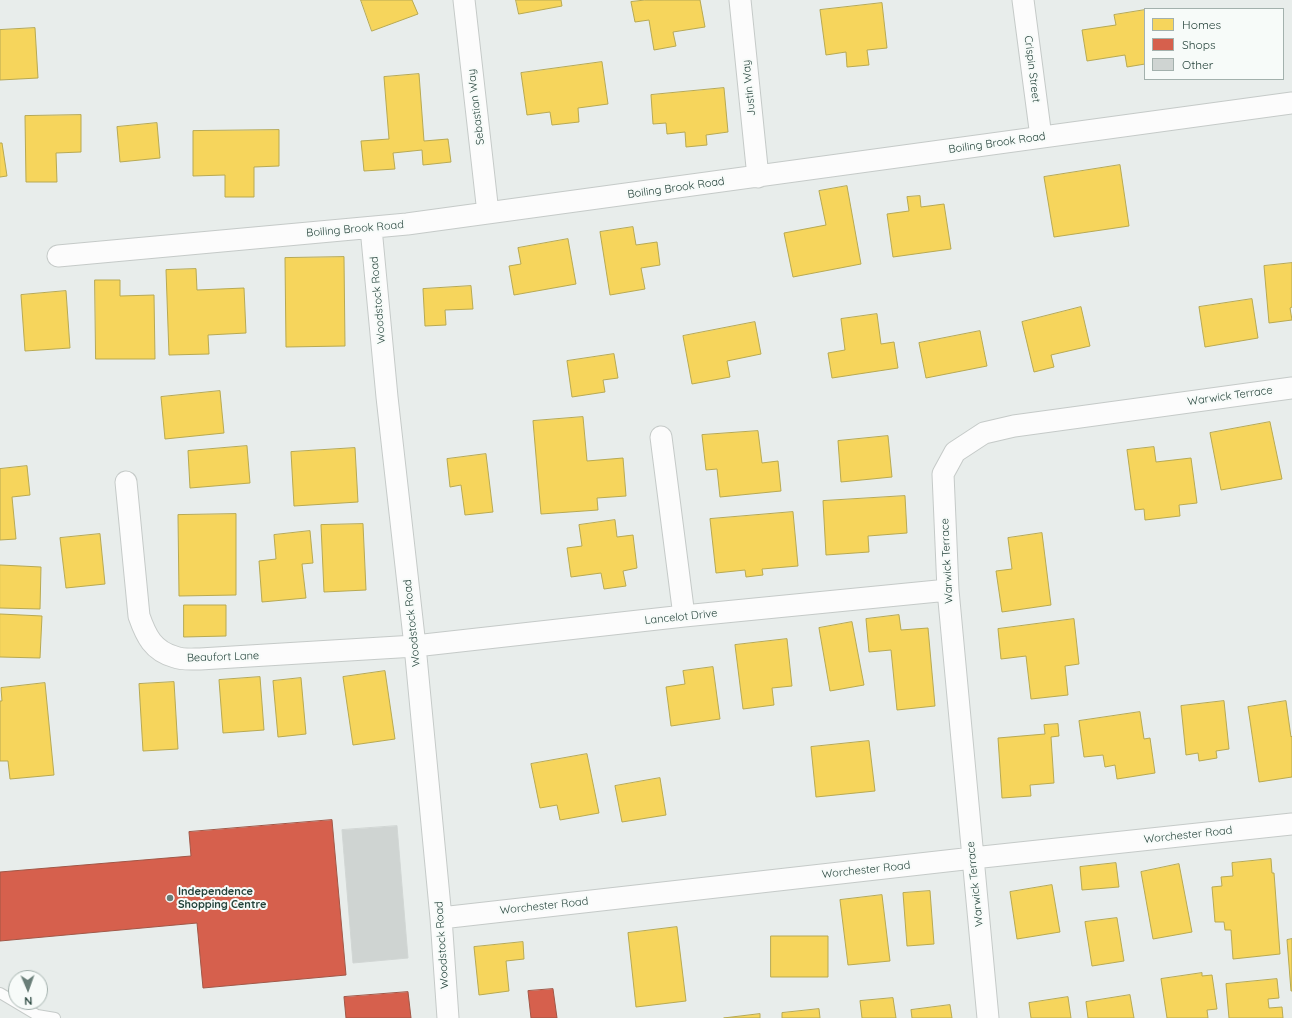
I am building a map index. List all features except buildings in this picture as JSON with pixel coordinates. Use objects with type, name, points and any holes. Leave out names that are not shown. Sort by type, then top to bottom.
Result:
[{"type":"street","name":"Sebastian Way","points":[[464,0],[488,213]]},
{"type":"street","name":"Justin Way","points":[[740,0],[758,176]]},
{"type":"street","name":"Crispin Street","points":[[1023,0],[1041,137]]},
{"type":"street","name":"Boiling Brook Road","points":[[58,256],[407,224],[1292,103]]},
{"type":"street","name":"Woodstock Road","points":[[371,228],[386,397],[415,646],[448,1018]]},
{"type":"street","name":"Warwick Terrace","points":[[988,1018],[948,590],[943,474],[955,452],[984,433],[1014,426],[1292,388]]},
{"type":"street","points":[[662,437],[684,616]]},
{"type":"street","name":"Beaufort Lane","points":[[126,482],[139,616],[146,635],[158,650],[175,658],[200,659],[415,646]]},
{"type":"street","name":"Lancelot Drive","points":[[415,646],[684,616],[948,590]]},
{"type":"street","name":"Worchester Road","points":[[440,918],[1292,824]]},
{"type":"lane","points":[[0,993],[39,1016],[54,1018]]},
{"type":"place","name":"Independence Shopping Centre","points":[[170,898]]}]
